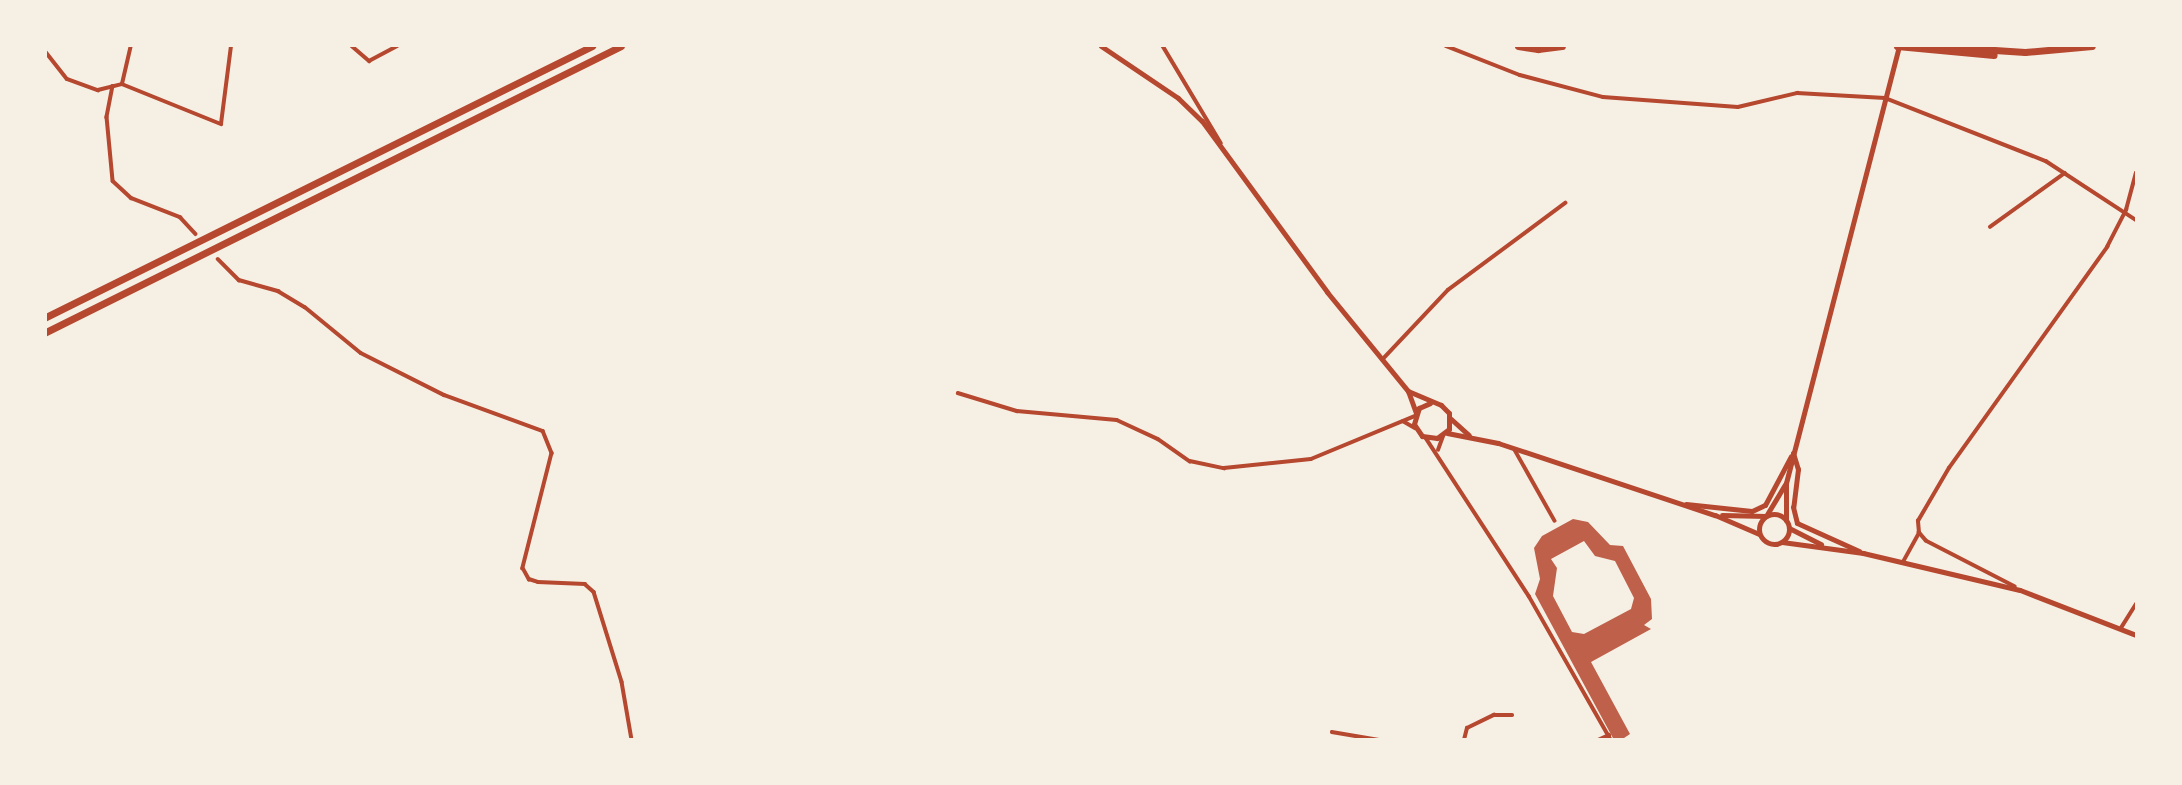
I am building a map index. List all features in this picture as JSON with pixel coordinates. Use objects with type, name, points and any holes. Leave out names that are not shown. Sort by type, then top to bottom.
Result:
[{"type":"highway","points":[[46,317],[592,46]]},
{"type":"highway","points":[[46,332],[621,46]]},
{"type":"highway","points":[[1518,46],[1562,46]]},
{"type":"highway","points":[[1898,46],[1973,56],[2092,46]]},
{"type":"highway","points":[[1934,46],[2025,52]]},
{"type":"main road","points":[[1101,46],[1178,98],[1202,121],[1408,391],[1430,403],[1441,405],[1451,419],[1469,435]]},
{"type":"main road","points":[[1830,548],[1789,527],[1786,520],[1786,482],[1898,46]]},
{"type":"main road","points":[[1408,391],[1415,414],[1415,428],[1426,438],[1445,434],[1469,435],[1715,515],[1759,534],[1769,544],[1782,542],[1863,553],[2020,590],[2137,635]]},
{"type":"main road","points":[[1415,414],[1430,403]]},
{"type":"main road","points":[[1445,434],[1451,419]]},
{"type":"main road","points":[[1683,505],[1752,511],[1765,505],[1793,453]]},
{"type":"main road","points":[[1793,453],[1798,469],[1793,507],[1797,523],[1863,553]]},
{"type":"main road","points":[[1759,534],[1786,482]]},
{"type":"main road","points":[[1715,515],[1774,514],[1786,520]]},
{"type":"main road","points":[[1782,542],[1789,527]]},
{"type":"street","points":[[122,84],[131,46]]},
{"type":"street","points":[[46,52],[67,79],[98,90],[122,84],[220,124],[231,46]]},
{"type":"street","points":[[352,46],[369,61],[397,46]]},
{"type":"street","points":[[1163,46],[1230,159]]},
{"type":"street","points":[[1446,46],[1520,75],[1603,96],[1738,107],[1797,93],[1885,98],[2066,173],[2126,210],[2137,220]]},
{"type":"street","points":[[113,86],[107,117],[113,181],[131,198],[180,217],[196,234]]},
{"type":"street","points":[[1202,121],[1203,112]]},
{"type":"street","points":[[1990,227],[2066,173]]},
{"type":"street","points":[[1902,563],[1919,533],[1919,521],[1949,468],[2108,247],[2126,210],[2137,173]]},
{"type":"street","points":[[1382,360],[1448,290],[1564,203]]},
{"type":"street","points":[[218,260],[240,280],[278,291],[305,307],[361,353],[444,396],[542,431],[551,453],[523,568],[529,579],[585,584],[594,592],[622,682],[632,740]]},
{"type":"street","points":[[958,393],[1017,411],[1117,420],[1149,434],[1189,461],[1224,468],[1311,459],[1415,414]]},
{"type":"street","points":[[1403,421],[1415,428]]},
{"type":"street","points":[[1438,450],[1445,434]]},
{"type":"street","points":[[1426,438],[1438,450],[1610,737],[1598,740]]},
{"type":"street","points":[[1514,449],[1555,521]]},
{"type":"street","points":[[1919,533],[1943,552],[2020,590]]},
{"type":"street","points":[[2121,628],[2137,604]]},
{"type":"street","points":[[1464,740],[1466,728],[1494,715],[1512,715]]},
{"type":"street","points":[[1332,732],[1380,740]]},
{"type":"building","points":[[1573,519],[1588,522],[1610,545],[1623,546],[1651,599],[1652,619],[1644,625],[1651,629],[1591,662],[1630,734],[1621,740],[1614,740],[1535,594],[1540,579],[1534,548],[1542,536]],"holes":[[[1584,541],[1595,556],[1615,561],[1634,598],[1631,609],[1584,634],[1572,632],[1553,596],[1557,568],[1551,559]]]}]
